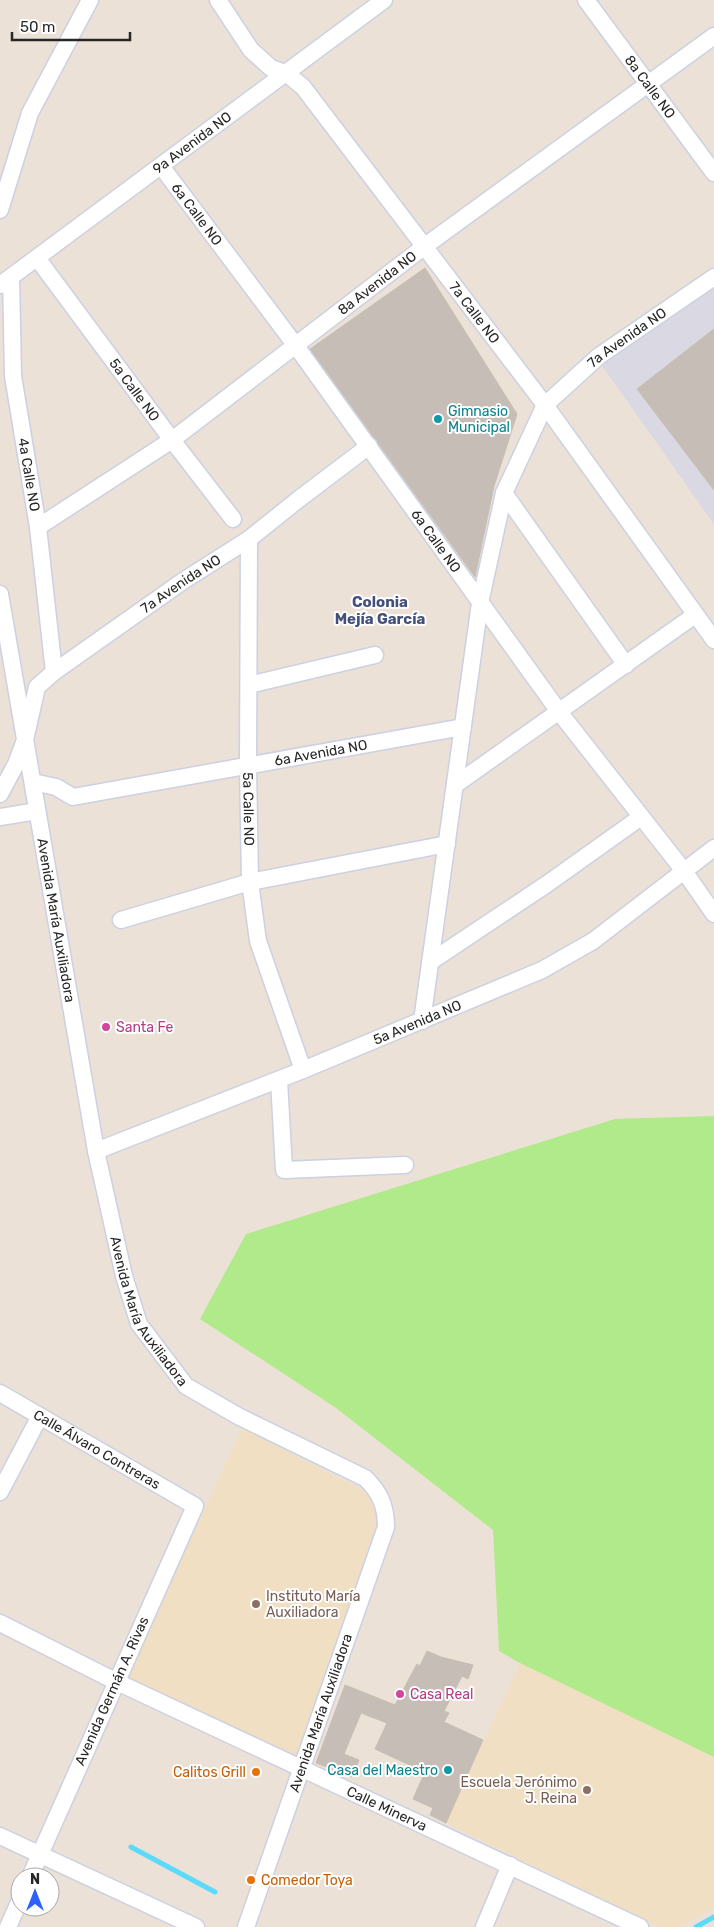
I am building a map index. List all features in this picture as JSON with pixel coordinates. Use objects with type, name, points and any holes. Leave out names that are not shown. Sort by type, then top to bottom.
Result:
[{"type":"street","points":[[0,210],[30,112],[90,0]]},
{"type":"street","name":"7a Calle NO","points":[[218,0],[251,50],[271,68],[286,73],[303,87],[545,405],[714,640]]},
{"type":"street","name":"8a Calle NO","points":[[586,0],[714,173]]},
{"type":"street","name":"9a Avenida NO","points":[[6,281],[286,73],[376,2]]},
{"type":"street","name":"8a Avenida NO","points":[[38,527],[172,440],[425,246],[714,36]]},
{"type":"street","name":"6a Calle NO","points":[[161,166],[369,446],[560,713],[684,871],[714,914]]},
{"type":"street","name":"5a Calle NO","points":[[37,258],[172,440],[234,519]]},
{"type":"street","name":"7a Avenida NO","points":[[545,405],[599,356],[714,277]]},
{"type":"street","name":"4a Calle NO","points":[[6,281],[13,376],[38,527],[54,672]]},
{"type":"street","points":[[422,1021],[480,603],[504,493],[545,405]]},
{"type":"street","name":"7a Avenida NO","points":[[25,740],[36,687],[54,672],[184,581],[249,539],[369,446]]},
{"type":"street","points":[[504,493],[626,665]]},
{"type":"street","name":"5a Calle NO","points":[[249,539],[248,766],[250,882],[258,941],[303,1070]]},
{"type":"street","name":"Avenida María Auxiliadora","points":[[0,594],[96,1151],[124,1276],[139,1324],[186,1386],[238,1416],[365,1478],[380,1495],[384,1505],[386,1527],[246,1927]]},
{"type":"street","points":[[455,785],[560,713],[696,615]]},
{"type":"street","points":[[249,685],[375,654]]},
{"type":"street","name":"6a Avenida NO","points":[[33,782],[56,787],[73,797],[463,727]]},
{"type":"street","points":[[0,794],[16,764],[25,740]]},
{"type":"street","points":[[0,817],[37,812]]},
{"type":"street","points":[[430,962],[641,817]]},
{"type":"street","points":[[121,920],[250,882],[446,844]]},
{"type":"street","name":"5a Avenida NO","points":[[96,1151],[279,1080],[542,970],[593,941],[714,848]]},
{"type":"street","points":[[279,1080],[284,1170],[405,1165]]},
{"type":"street","name":"Calle Álvaro Contreras","points":[[0,1392],[195,1506]]},
{"type":"street","points":[[0,1492],[40,1416]]},
{"type":"street","name":"Avenida Germán A. Rivas","points":[[35,1867],[195,1506]]},
{"type":"street","name":"Calle Minerva","points":[[0,1623],[117,1682],[640,1927]]},
{"type":"street","points":[[0,1836],[196,1927]]},
{"type":"street","points":[[484,1927],[510,1865]]},
{"type":"shaded area","points":[[714,280],[714,524],[598,360]]},
{"type":"shaded area","name":"Instituto María Auxiliadora","points":[[242,1428],[368,1493],[375,1505],[378,1520],[298,1757],[127,1677]]},
{"type":"shaded area","name":"Escuela Jerónimo J. Reina","points":[[520,1663],[714,1757],[714,1908],[678,1927],[660,1927],[446,1823]]},
{"type":"green space","points":[[714,1116],[714,1757],[499,1651],[493,1530],[336,1408],[200,1319],[246,1234],[615,1119]]},
{"type":"building","name":"Gimnasio Municipal","points":[[425,268],[517,414],[494,486],[475,577],[310,349]]},
{"type":"building","points":[[714,329],[714,490],[637,389]]},
{"type":"building","points":[[427,1651],[441,1657],[473,1665],[468,1679],[462,1676],[444,1711],[449,1713],[444,1722],[483,1740],[446,1823],[430,1815],[433,1808],[413,1799],[425,1772],[375,1749],[387,1723],[361,1713],[344,1754],[359,1760],[352,1777],[316,1763],[345,1685],[395,1705],[417,1664],[420,1666]]},
{"type":"waterway","points":[[131,1847],[215,1892]]},
{"type":"waterway","points":[[696,1927],[714,1917]]},
{"type":"place","name":"Gimnasio Municipal","points":[[438,419]]},
{"type":"place","name":"Santa Fe","points":[[106,1027]]},
{"type":"place","name":"Instituto María Auxiliadora","points":[[256,1604]]},
{"type":"place","name":"Casa Real","points":[[400,1694]]},
{"type":"place","name":"Casa del Maestro","points":[[448,1770]]},
{"type":"place","name":"Calitos Grill","points":[[256,1772]]},
{"type":"place","name":"Escuela Jerónimo J. Reina","points":[[587,1790]]},
{"type":"place","name":"Comedor Toya","points":[[251,1880]]},
{"type":"district","name":"Colonia Mejía García","points":[[380,610]]}]
